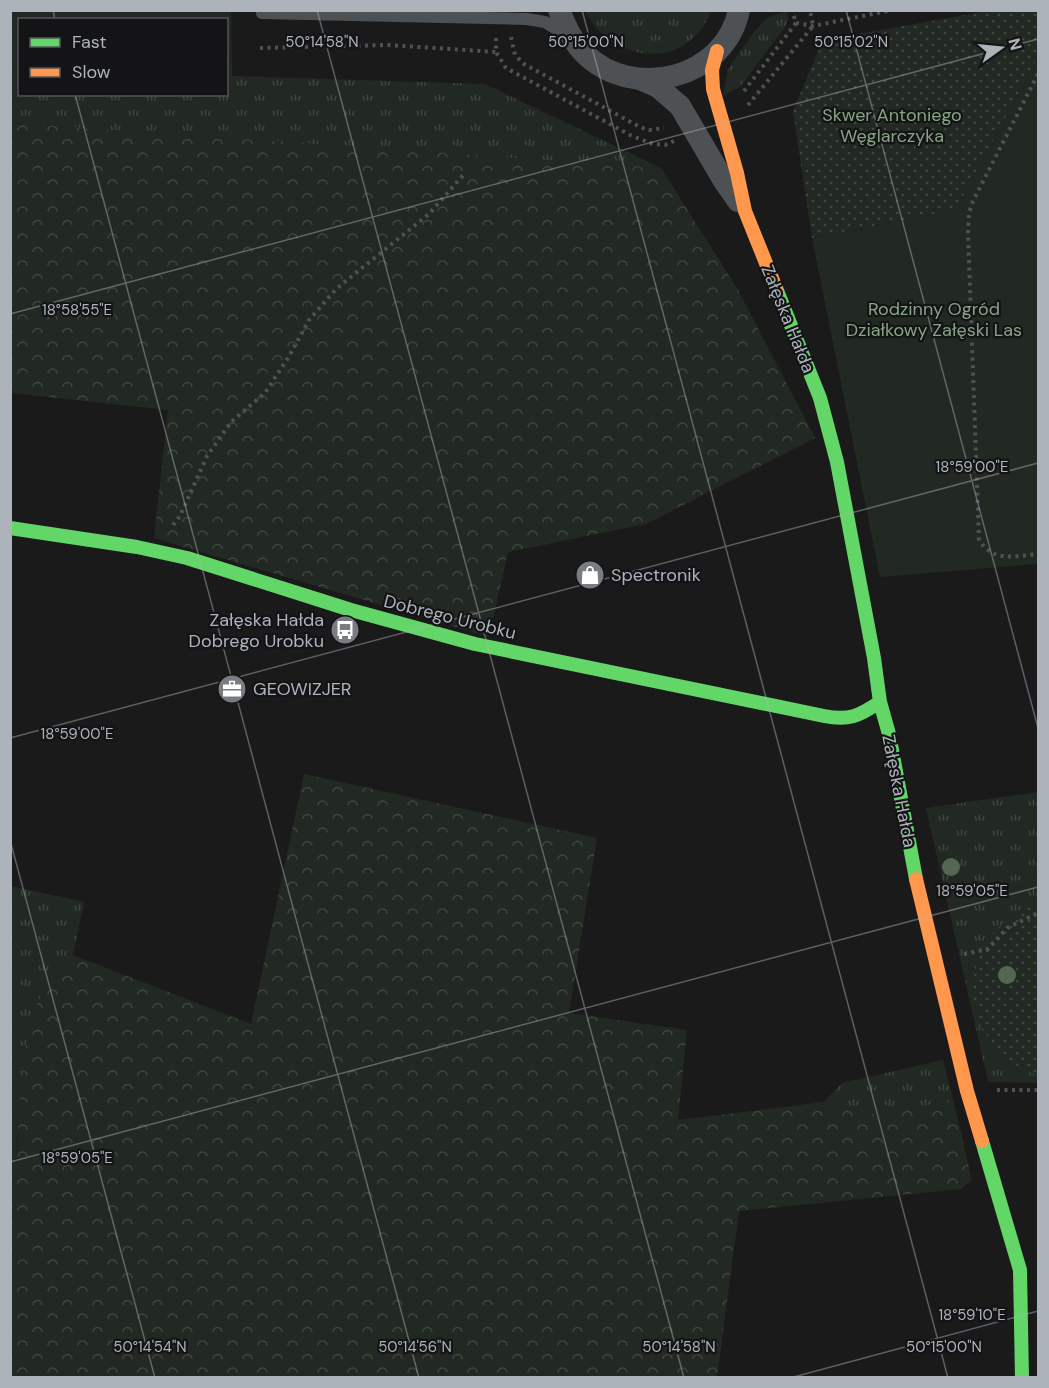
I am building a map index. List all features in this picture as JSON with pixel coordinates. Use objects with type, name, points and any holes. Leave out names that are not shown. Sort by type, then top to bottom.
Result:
[{"type":"street","points":[[559,10],[571,38],[585,54],[602,67],[621,76],[642,80],[663,79],[684,74],[701,64],[717,51],[741,13]]},
{"type":"street","name":"Załęska Hałda","points":[[717,51],[712,70],[713,88],[737,173],[745,211],[820,398],[837,462],[874,657],[880,702],[889,734],[920,898],[968,1091],[1020,1270],[1022,1377]]},
{"type":"street","name":"Załęska Hałda","points":[[642,80],[658,87],[680,106],[724,181],[745,211]]},
{"type":"street","name":"Dobrego Urobku","points":[[10,528],[155,550],[399,624],[475,644],[838,719],[855,718],[880,702]]},
{"type":"lane","points":[[262,13],[527,20],[545,22],[571,38]]},
{"type":"path","points":[[796,23],[813,26],[892,10]]},
{"type":"path","points":[[260,48],[388,45],[496,52]]},
{"type":"path","points":[[1038,74],[973,201],[969,213],[968,233],[979,540],[985,549],[1002,556],[1038,554]]},
{"type":"path","points":[[155,550],[180,516],[207,456],[231,422],[265,393],[309,320],[336,289],[429,214],[465,173]]},
{"type":"path","points":[[960,955],[988,949],[1007,928],[1038,913]]},
{"type":"path","points":[[968,1091],[1038,1090]]},
{"type":"green space","name":"Skwer Antoniego Węglarczyka","points":[[994,10],[1038,11],[1038,57],[956,210],[812,238],[793,111],[823,40]]},
{"type":"green space","points":[[10,11],[231,11],[232,76],[485,84],[661,168],[11,123]]},
{"type":"green space","points":[[585,11],[711,11],[700,30],[686,44],[668,52],[650,54],[631,51],[613,42],[598,29]]},
{"type":"green space","points":[[787,11],[788,19],[785,27],[740,87],[723,96],[728,69],[754,32],[767,18]]},
{"type":"green space","name":"Rodzinny Ogród Działkowy Załęski Las","points":[[1038,57],[1038,564],[880,577],[812,238],[956,210]]},
{"type":"green space","points":[[10,123],[661,168],[737,288],[815,438],[646,524],[508,552],[489,637],[154,538],[168,410],[11,393]]},
{"type":"green space","points":[[304,774],[597,838],[569,1013],[687,1030],[678,1120],[824,1102],[881,1116],[953,1099],[972,1180],[961,1189],[739,1211],[717,1377],[11,1378],[10,1224],[15,1214],[19,1107],[28,1022],[39,1000],[73,955],[251,1024]]},
{"type":"green space","points":[[1038,792],[1038,1083],[988,1082],[926,808]]},
{"type":"green space","points":[[11,886],[84,902],[73,955],[39,1000],[17,1141],[15,1214],[11,1224]]},
{"type":"green space","points":[[1038,904],[1038,1075],[1015,1065],[997,1049],[983,1030],[976,1008],[973,985],[978,962],[988,940],[1010,918]]},
{"type":"green space","points":[[943,1060],[953,1099],[881,1116],[824,1102],[842,1083]]},
{"type":"traffic: fast","points":[[776,288],[820,398],[837,462],[874,658],[880,702],[889,734],[916,879]]},
{"type":"traffic: fast","points":[[10,528],[137,547],[187,558],[351,610],[475,644],[824,716],[840,718],[854,716],[880,702]]},
{"type":"traffic: fast","points":[[982,1141],[1020,1270],[1022,1378]]},
{"type":"traffic: slow","points":[[717,51],[712,70],[713,89],[737,173],[745,211],[776,288]]},
{"type":"traffic: slow","points":[[916,879],[967,1091],[982,1141]]},
{"type":"place","name":"Spectronik","points":[[590,575]]},
{"type":"place","name":"Załęska Hałda Dobrego Urobku","points":[[345,630]]},
{"type":"place","name":"GEOWIZJER","points":[[232,689]]}]
